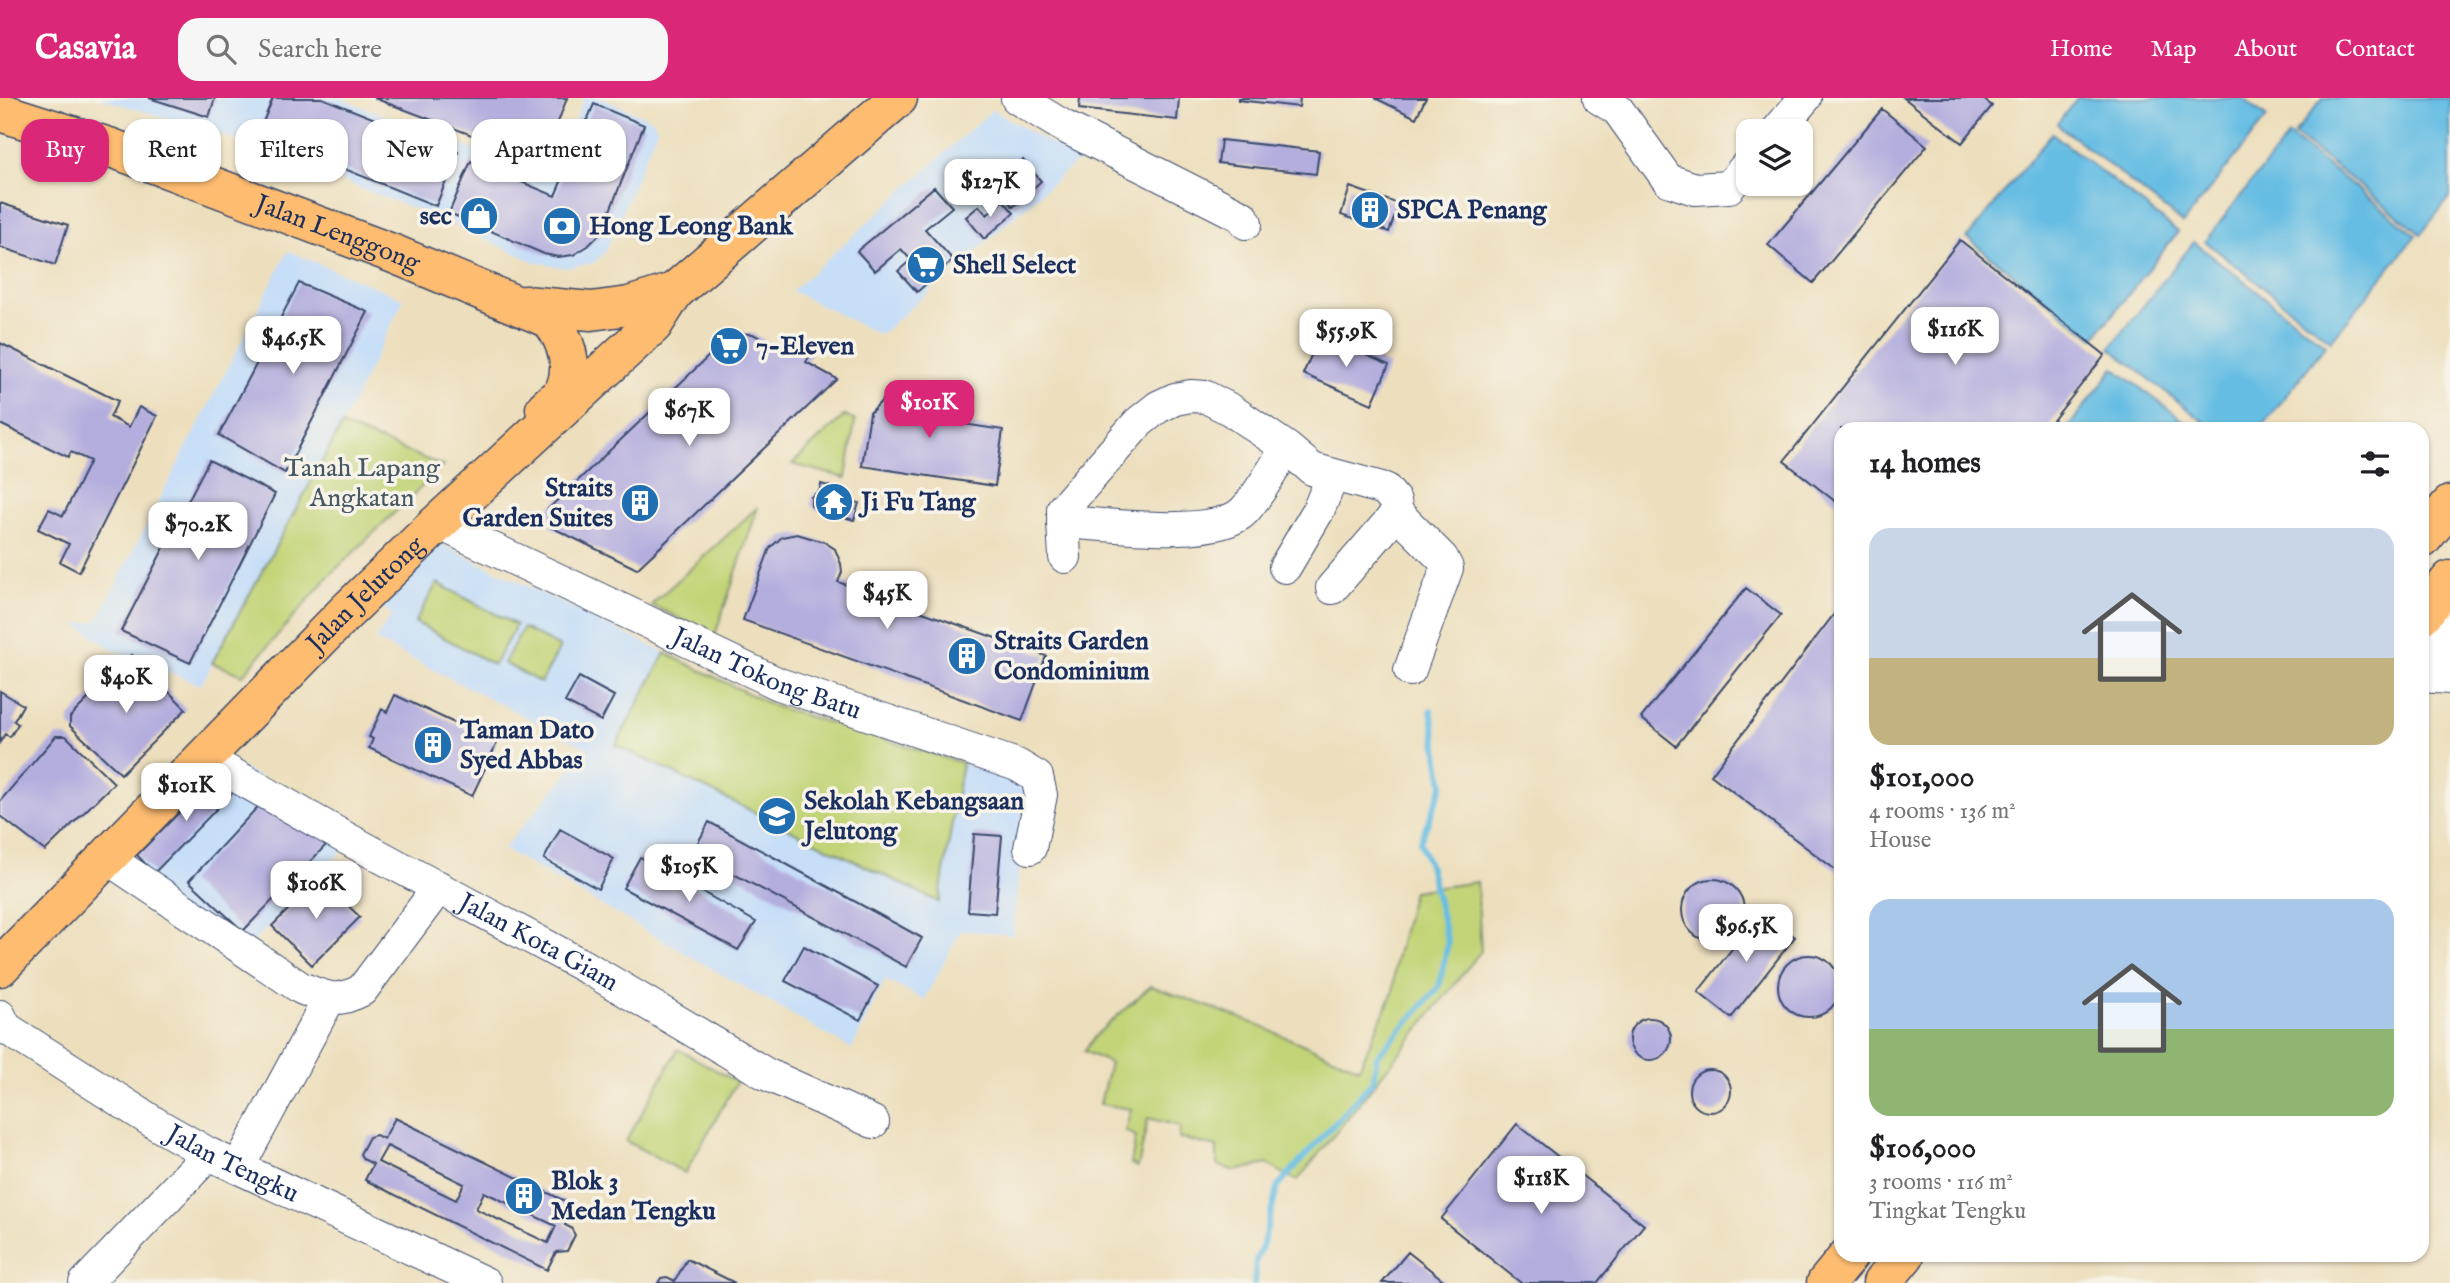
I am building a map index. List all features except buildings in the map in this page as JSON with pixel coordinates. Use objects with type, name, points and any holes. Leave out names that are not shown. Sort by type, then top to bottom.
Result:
[{"type":"main road","name":"Jalan Jelutong","points":[[0,967],[326,632],[438,523],[653,325],[674,292],[898,98]]},
{"type":"main road","name":"Jalan Lenggong","points":[[0,112],[109,148],[394,254],[550,319],[562,334],[569,358],[565,390],[327,616],[326,632]]},
{"type":"main road","name":"Jalan Lenggong","points":[[516,304],[591,311],[629,306],[674,292]]},
{"type":"main road","points":[[2429,531],[2450,505]]},
{"type":"main road","points":[[1826,1283],[1843,1262]]},
{"type":"main road","points":[[1882,1283],[1899,1262]]},
{"type":"street","points":[[1017,98],[1063,125],[1243,217],[1246,223]]},
{"type":"street","points":[[1599,98],[1618,110],[1668,180],[1695,189],[1729,187],[1736,179]]},
{"type":"street","points":[[1787,119],[1805,98]]},
{"type":"street","points":[[1065,557],[1063,509],[1119,444],[1138,423],[1158,407],[1175,399],[1206,397],[1231,410],[1287,448],[1312,469],[1385,489],[1395,500],[1397,513],[1442,558],[1447,568],[1410,670]]},
{"type":"street","points":[[1063,522],[1186,528],[1214,526],[1231,520],[1243,511],[1287,448]]},
{"type":"street","points":[[1285,567],[1318,511],[1334,475]]},
{"type":"street","points":[[1332,588],[1397,513]]},
{"type":"street","name":"Jalan Tokong Batu","points":[[438,523],[779,684],[1017,765],[1037,777],[1041,795],[1030,848]]},
{"type":"street","points":[[2438,595],[2439,634],[2450,672]]},
{"type":"street","points":[[2429,676],[2450,678]]},
{"type":"street","name":"Jalan Kota Giam","points":[[204,758],[591,970],[766,1074],[873,1122]]},
{"type":"street","points":[[107,858],[301,988],[329,999],[348,997],[362,990],[439,887]]},
{"type":"street","points":[[238,1168],[329,999]]},
{"type":"street","name":"Jalan Tengku","points":[[0,1016],[6,1028],[158,1125],[209,1154],[485,1283]]},
{"type":"street","points":[[0,1036],[32,1044]]},
{"type":"street","points":[[85,1283],[209,1154]]},
{"type":"shaded area","points":[[99,98],[340,98],[394,119],[362,119],[362,182],[457,182],[457,143],[471,149],[471,182],[626,182],[626,119],[576,119],[584,98],[601,98],[649,118],[654,121],[657,129],[606,251],[594,263],[566,268],[535,262],[438,218],[344,182],[348,182],[348,119],[235,119],[235,140],[221,135],[221,119],[168,119]]},
{"type":"shaded area","points":[[992,110],[1079,160],[880,335],[792,291]]},
{"type":"shaded area","points":[[288,251],[404,299],[342,425],[201,685],[110,648],[76,624],[97,621]]},
{"type":"shaded area","name":"Sekolah Kebangsaan Jelutong","points":[[439,543],[774,706],[1027,783],[1013,935],[961,930],[924,1000],[885,980],[852,1049],[503,849],[588,749],[375,640],[392,615],[380,605]]},
{"type":"shaded area","points":[[228,760],[360,833],[238,957],[112,878]]},
{"type":"green space","points":[[845,415],[855,421],[846,478],[792,464]]},
{"type":"green space","name":"Tanah Lapang Angkatan","points":[[342,425],[443,466],[330,575],[243,675],[212,663]]},
{"type":"green space","points":[[758,507],[715,635],[651,605]]},
{"type":"green space","points":[[437,583],[516,625],[494,665],[415,622]]},
{"type":"green space","points":[[523,628],[560,647],[541,683],[504,663]]},
{"type":"green space","points":[[665,653],[774,706],[962,763],[939,902],[616,745]]},
{"type":"green space","points":[[1477,882],[1481,951],[1297,1181],[1267,1164],[1235,1171],[1217,1165],[1217,1147],[1179,1138],[1180,1126],[1148,1118],[1138,1167],[1131,1164],[1136,1136],[1125,1131],[1131,1109],[1100,1104],[1110,1063],[1084,1051],[1097,1034],[1151,986],[1243,1019],[1359,1068],[1393,992],[1395,963],[1413,891]]},
{"type":"green space","points":[[678,1049],[737,1082],[685,1173],[626,1141]]},
{"type":"water","points":[[2077,98],[2243,98],[2267,117],[2183,223],[2057,124]]},
{"type":"water","points":[[2323,98],[2450,98],[2450,197],[2421,234],[2294,134]]},
{"type":"water","points":[[2052,133],[2178,232],[2094,338],[1967,238]]},
{"type":"water","points":[[2289,135],[2416,235],[2331,341],[2205,241]]},
{"type":"water","points":[[2194,242],[2326,345],[2266,422],[2204,422],[2110,348]]},
{"type":"water","points":[[2114,368],[2186,422],[2072,422]]},
{"type":"waterway","points":[[1254,1283],[1256,1260],[1278,1186],[1373,1081],[1377,1056],[1439,987],[1448,943],[1429,865],[1420,842],[1443,784],[1431,710]]},
{"type":"place","name":"SPCA Penang","points":[[1370,210]]},
{"type":"place","name":"sec","points":[[479,216]]},
{"type":"place","name":"Hong Leong Bank","points":[[562,226]]},
{"type":"place","name":"Shell Select","points":[[926,265]]},
{"type":"place","name":"7-Eleven","points":[[729,346]]},
{"type":"place","name":"Ji Fu Tang","points":[[834,502]]},
{"type":"place","name":"Straits Garden Suites","points":[[640,503]]},
{"type":"place","name":"Straits Garden Condominium","points":[[967,656]]},
{"type":"place","name":"Taman Dato Syed Abbas","points":[[433,745]]},
{"type":"place","name":"Sekolah Kebangsaan Jelutong","points":[[777,816]]},
{"type":"place","name":"Blok 3 Medan Tengku","points":[[524,1196]]}]
